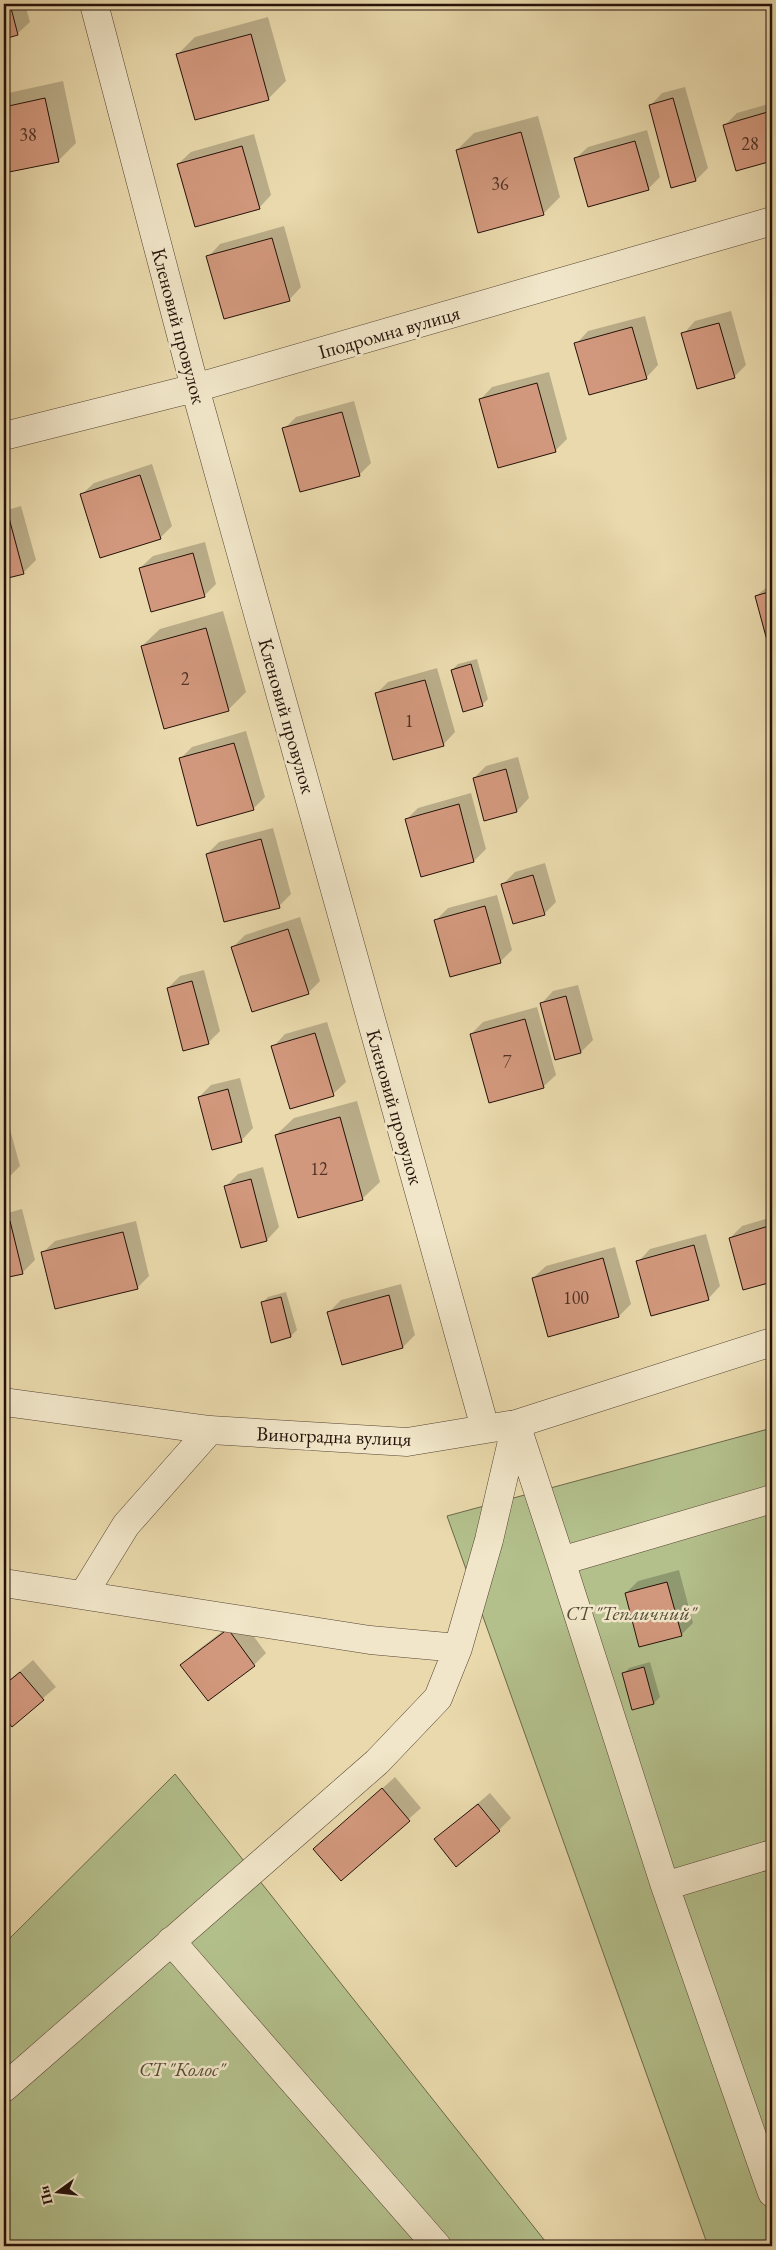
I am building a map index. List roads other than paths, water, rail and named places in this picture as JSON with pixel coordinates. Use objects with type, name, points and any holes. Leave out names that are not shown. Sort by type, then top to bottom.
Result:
[{"type":"street","name":"Кленовий провулок","points":[[94,4],[195,388],[485,1428]]},
{"type":"street","name":"Іподромна вулиця","points":[[4,436],[195,388],[772,221]]},
{"type":"street","name":"Виноградна вулиця","points":[[4,1402],[210,1430],[407,1442],[516,1424],[772,1342]]},
{"type":"street","points":[[516,1424],[665,1886],[772,2193]]},
{"type":"street","points":[[4,2088],[377,1762],[438,1698],[458,1648],[489,1540],[516,1424]]},
{"type":"street","points":[[83,1595],[126,1525],[210,1430]]},
{"type":"street","points":[[561,1561],[772,1499]]},
{"type":"street","points":[[4,1583],[370,1640],[458,1648]]},
{"type":"street","points":[[665,1886],[772,1854]]},
{"type":"street","points":[[171,1941],[437,2246]]},
{"type":"park label","name":"СТ \"Тепличний\"","points":[[631,1613]]},
{"type":"park label","name":"СТ \"Колос\"","points":[[182,2069]]}]
